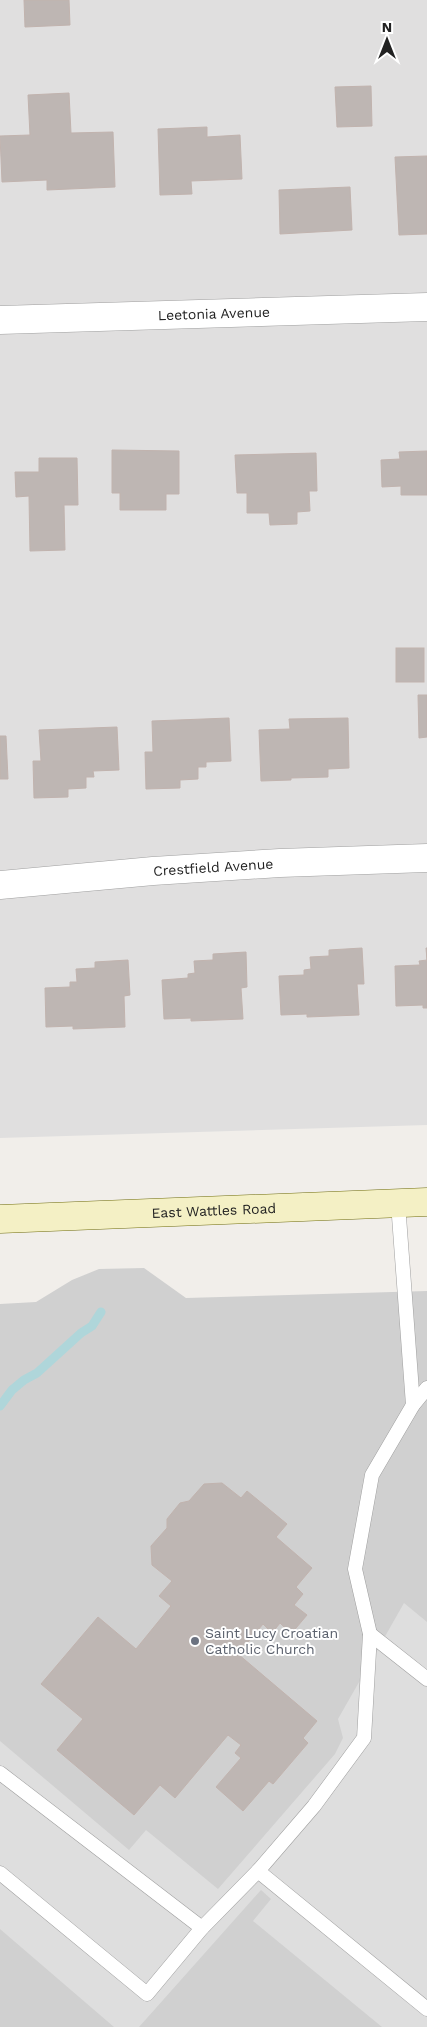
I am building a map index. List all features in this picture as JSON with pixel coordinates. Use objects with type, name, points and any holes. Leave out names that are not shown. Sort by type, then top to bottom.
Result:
[{"type":"main road","name":"East Wattles Road","points":[[0,1219],[427,1202]]},
{"type":"street","name":"Leetonia Avenue","points":[[0,320],[427,307]]},
{"type":"street","name":"Crestfield Avenue","points":[[0,886],[153,871],[280,863],[427,858]]},
{"type":"lane","points":[[398,1204],[413,1405]]},
{"type":"lane","points":[[0,1873],[147,1994],[202,1928],[258,1870],[314,1806],[364,1738],[370,1634],[354,1569],[372,1475],[413,1405],[427,1388]]},
{"type":"lane","points":[[370,1634],[427,1679]]},
{"type":"lane","points":[[0,1774],[202,1928]]},
{"type":"lane","points":[[258,1870],[427,2009]]},
{"type":"shaded area","points":[[0,0],[427,0],[427,1125],[0,1138]]},
{"type":"shaded area","points":[[144,1268],[186,1298],[427,1291],[427,2027],[0,2027],[0,1304],[36,1302],[72,1280],[99,1269]]},
{"type":"shaded area","points":[[404,1603],[427,1622],[427,2027],[382,2027],[253,1921],[271,1899],[261,1890],[139,2027],[114,2027],[0,1929],[0,1741],[129,1850],[146,1830],[218,1889],[335,1754],[343,1738],[338,1719]]},
{"type":"building","points":[[24,0],[69,0],[70,25],[25,27]]},
{"type":"building","points":[[371,86],[372,126],[337,127],[335,87]]},
{"type":"building","points":[[69,93],[71,133],[113,132],[115,187],[47,190],[47,180],[2,182],[0,136],[30,135],[28,95]]},
{"type":"building","points":[[207,127],[207,137],[240,135],[242,179],[191,181],[192,194],[160,195],[158,129]]},
{"type":"building","points":[[427,156],[427,234],[399,235],[395,157]]},
{"type":"building","points":[[350,187],[352,230],[280,234],[279,190]]},
{"type":"building","points":[[112,450],[179,451],[179,494],[166,494],[166,510],[120,510],[120,493],[112,493]]},
{"type":"building","points":[[427,451],[427,495],[401,495],[401,486],[382,487],[381,460],[400,459],[399,452]]},
{"type":"building","points":[[316,453],[317,491],[309,491],[310,511],[297,512],[297,524],[270,525],[269,513],[247,513],[247,493],[237,493],[235,455]]},
{"type":"building","points":[[39,458],[77,458],[78,505],[64,505],[65,550],[30,551],[29,496],[16,497],[15,472],[39,472]]},
{"type":"building","points":[[396,648],[424,648],[424,682],[396,682]]},
{"type":"building","points":[[418,695],[427,695],[427,737],[419,738]]},
{"type":"building","points":[[229,718],[231,761],[206,762],[206,767],[198,767],[198,779],[180,780],[180,788],[146,789],[145,752],[153,752],[152,721]]},
{"type":"building","points":[[348,718],[349,768],[328,769],[328,777],[261,781],[259,730],[290,729],[289,719]]},
{"type":"building","points":[[117,727],[119,770],[93,771],[94,777],[86,777],[86,788],[68,789],[68,797],[34,798],[33,761],[41,761],[39,730]]},
{"type":"building","points":[[0,736],[6,736],[8,779],[0,779]]},
{"type":"building","points":[[362,948],[364,984],[357,984],[359,1015],[307,1017],[307,1014],[281,1015],[279,976],[304,975],[304,970],[311,969],[310,957],[329,956],[329,950]]},
{"type":"building","points":[[246,952],[247,987],[241,988],[243,1019],[191,1021],[191,1018],[164,1019],[162,980],[188,978],[188,974],[195,973],[194,961],[213,960],[213,954]]},
{"type":"building","points":[[128,960],[130,995],[124,996],[125,1027],[73,1029],[73,1026],[46,1027],[45,988],[70,987],[70,982],[77,982],[76,969],[95,968],[95,962]]},
{"type":"building","points":[[427,960],[427,1008],[423,1008],[423,1005],[396,1006],[395,966],[420,965],[419,961]]},
{"type":"building","name":"Saint Lucy Croatian Catholic Church","points":[[222,1483],[241,1498],[247,1491],[287,1524],[276,1537],[312,1568],[296,1587],[303,1594],[294,1605],[307,1615],[291,1634],[280,1623],[272,1633],[263,1624],[238,1654],[317,1721],[303,1738],[308,1743],[273,1784],[269,1781],[243,1811],[216,1787],[241,1758],[235,1753],[241,1745],[228,1735],[175,1798],[160,1785],[134,1815],[57,1750],[83,1719],[41,1684],[98,1617],[136,1649],[171,1606],[159,1596],[172,1581],[152,1565],[151,1546],[167,1528],[167,1519],[180,1503],[189,1501],[204,1484]]},
{"type":"waterway","points":[[0,1406],[12,1390],[24,1380],[37,1373],[81,1333],[92,1326],[101,1312]]},
{"type":"place","name":"Saint Lucy Croatian Catholic Church","points":[[195,1641]]}]
